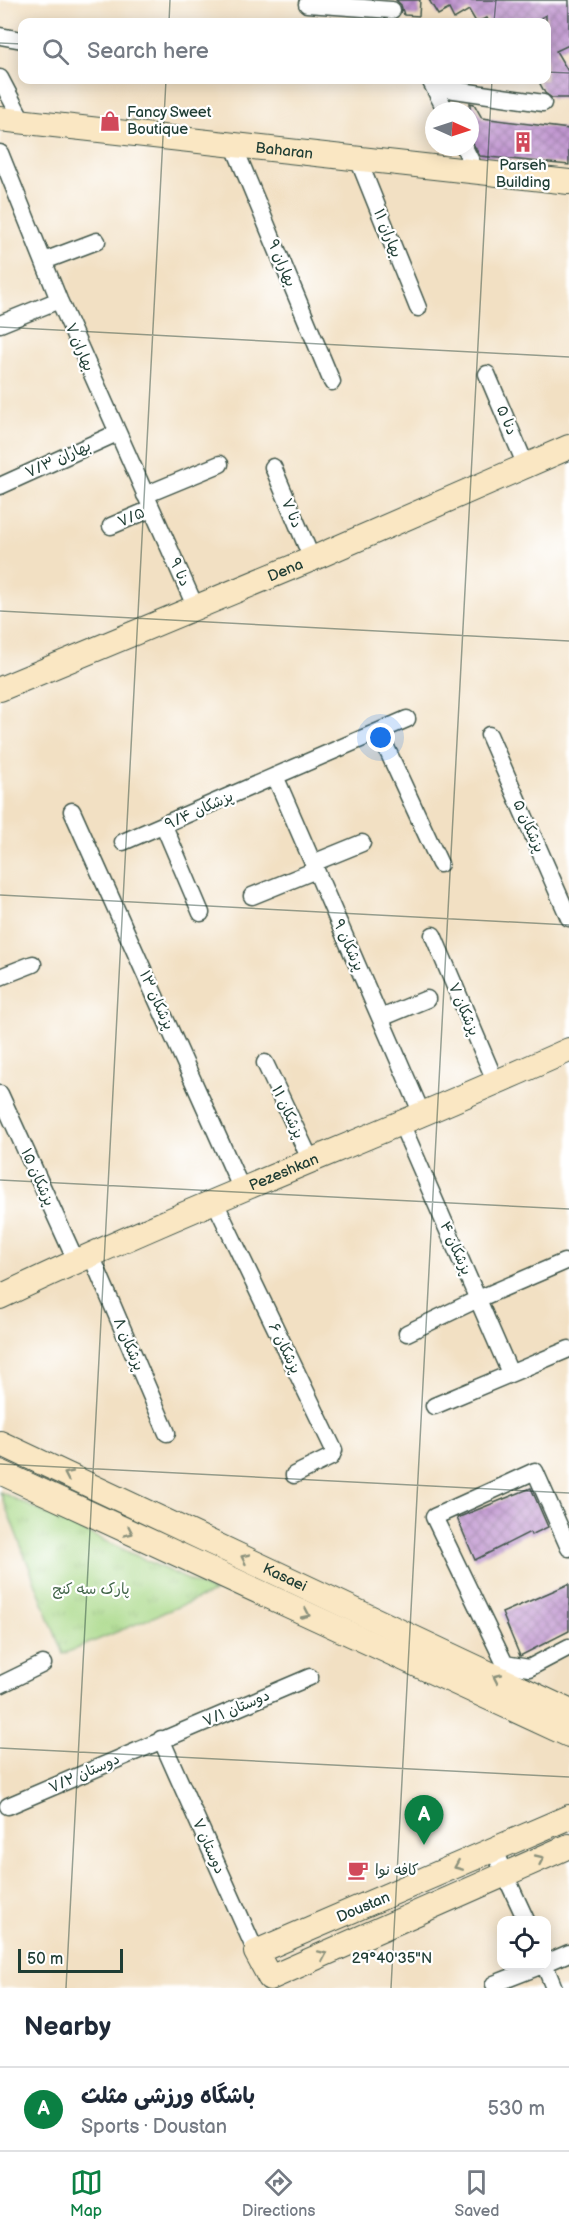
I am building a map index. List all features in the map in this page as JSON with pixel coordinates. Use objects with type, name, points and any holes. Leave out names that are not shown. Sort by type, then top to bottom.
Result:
[{"type":"street","points":[[307,4],[392,11]]},
{"type":"street","points":[[0,36],[18,39]]},
{"type":"street","points":[[0,78],[11,119]]},
{"type":"street","points":[[432,84],[441,102]]},
{"type":"street","points":[[437,84],[543,103]]},
{"type":"street","name":"Baharan","points":[[11,119],[569,182]]},
{"type":"street","name":"۹ بهاران","points":[[233,144],[332,382]]},
{"type":"street","name":"۷ بهاران","points":[[0,153],[59,300],[165,539]]},
{"type":"street","points":[[468,156],[476,171]]},
{"type":"street","name":"۱۱ بهاران","points":[[358,159],[418,308]]},
{"type":"street","points":[[44,261],[97,241]]},
{"type":"street","points":[[0,324],[59,300]]},
{"type":"street","name":"۵ دنا","points":[[487,374],[526,466]]},
{"type":"street","name":"۷/۳ بهاران","points":[[0,486],[117,433]]},
{"type":"street","name":"Dena","points":[[0,688],[312,558],[569,447]]},
{"type":"street","name":"۷/۵","points":[[111,525],[148,502],[220,464]]},
{"type":"street","name":"۷ دنا","points":[[273,467],[312,558]]},
{"type":"street","name":"۹ دنا","points":[[165,539],[195,606]]},
{"type":"street","name":"۹/۴ پزشکان","points":[[123,842],[407,719]]},
{"type":"street","points":[[379,732],[440,864]]},
{"type":"street","name":"۵ پزشکان","points":[[489,735],[569,918]]},
{"type":"street","name":"۹ پزشکان","points":[[275,776],[381,1018],[412,1119]]},
{"type":"street","name":"۱۳ پزشکان","points":[[72,811],[242,1190]]},
{"type":"street","points":[[164,826],[201,913]]},
{"type":"street","points":[[252,896],[362,843]]},
{"type":"street","name":"۷ پزشکان","points":[[433,935],[496,1083]]},
{"type":"street","points":[[0,977],[33,964]]},
{"type":"street","points":[[381,1018],[427,999]]},
{"type":"street","name":"Pezeshkan","points":[[0,1297],[83,1258],[569,1050]]},
{"type":"street","name":"۱۱ پزشکان","points":[[266,1063],[311,1161]]},
{"type":"street","name":"۱۵ پزشکان","points":[[0,1094],[83,1258]]},
{"type":"street","name":"۴ پزشکان","points":[[412,1119],[478,1299],[510,1373]]},
{"type":"street","name":"۶ پزشکان","points":[[215,1202],[334,1450],[331,1457],[294,1475]]},
{"type":"street","name":"۸ پزشکان","points":[[83,1258],[167,1433]]},
{"type":"street","points":[[407,1333],[564,1262]]},
{"type":"street","points":[[434,1406],[569,1349]]},
{"type":"street","name":"Kasaei","points":[[0,1443],[273,1572],[525,1679],[569,1711]]},
{"type":"street","points":[[569,1548],[536,1471],[434,1517],[505,1664],[525,1679],[569,1647]]},
{"type":"street","name":"Kasaei","points":[[0,1472],[569,1735]]},
{"type":"street","points":[[262,1593],[273,1572]]},
{"type":"street","points":[[0,1685],[43,1664]]},
{"type":"street","name":"۷/۱ دوستان","points":[[161,1739],[310,1677]]},
{"type":"street","name":"۷/۲ دوستان","points":[[8,1806],[161,1739]]},
{"type":"street","name":"۷ دوستان","points":[[161,1739],[256,1952]]},
{"type":"street","name":"Doustan","points":[[256,1952],[569,1817]]},
{"type":"street","name":"Doustan","points":[[271,1983],[569,1845]]},
{"type":"street","points":[[494,1851],[523,1916]]},
{"type":"street","points":[[256,1952],[271,1983]]},
{"type":"street","points":[[551,1962],[569,1953]]},
{"type":"street","points":[[494,1984],[531,1970]]},
{"type":"street","points":[[546,1970],[554,1988]]},
{"type":"green space","name":"پارک سه کنج","points":[[0,1492],[214,1592],[63,1654]]},
{"type":"building","points":[[396,0],[420,0],[419,16],[404,15],[401,5]]},
{"type":"building","points":[[429,0],[569,0],[569,45],[556,51],[569,73],[569,98],[552,98],[545,93],[540,84],[551,84],[551,18],[546,18],[546,15],[540,18],[474,18],[469,10],[454,18],[449,9],[438,15]]},
{"type":"building","points":[[479,113],[482,118],[569,129],[569,165],[480,156]]},
{"type":"building","points":[[531,1488],[548,1527],[531,1535],[530,1532],[475,1560],[457,1518]]},
{"type":"building","points":[[569,1584],[569,1631],[520,1656],[502,1613]]},
{"type":"place","name":"Fancy Sweet Boutique","points":[[110,121]]},
{"type":"place","name":"Parseh Building","points":[[523,142]]},
{"type":"place","name":"باشگاه ورزشی مثلث","points":[[424,1845]]},
{"type":"place","name":"کافه نوا","points":[[358,1870]]}]
